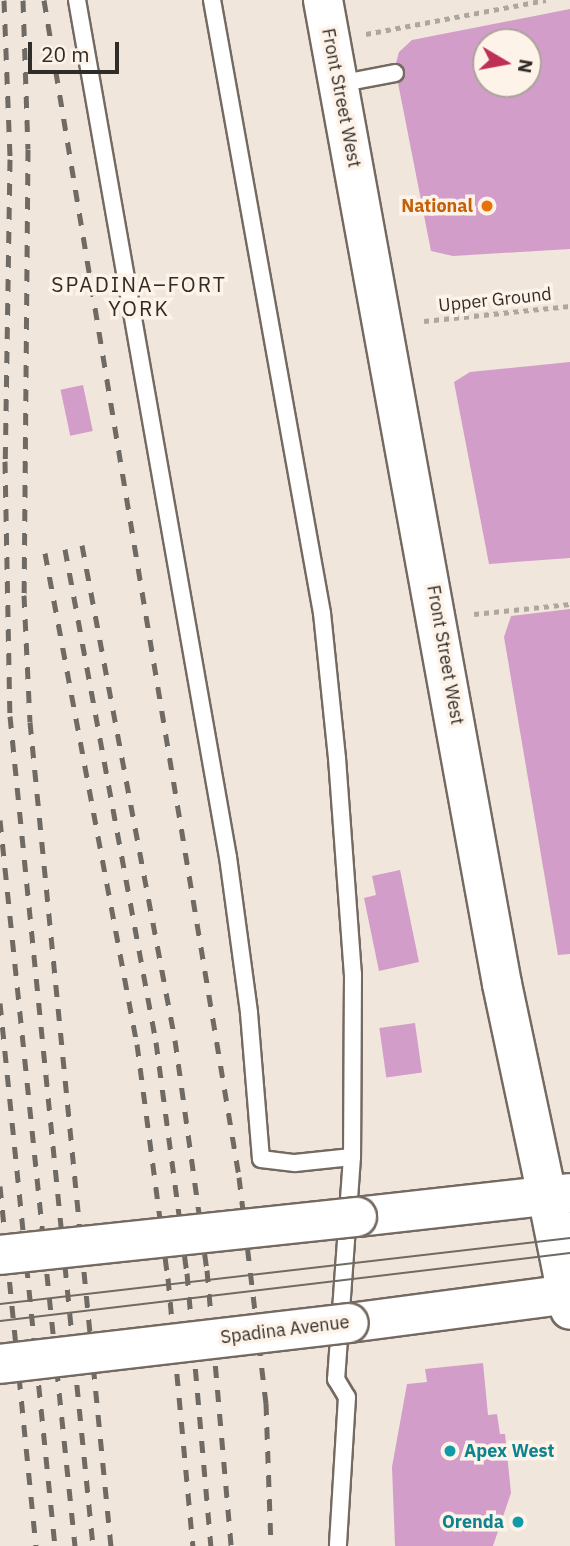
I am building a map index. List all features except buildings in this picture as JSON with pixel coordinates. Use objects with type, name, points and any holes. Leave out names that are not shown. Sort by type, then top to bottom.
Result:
[{"type":"main road","name":"Front Street West","points":[[323,0],[502,984],[558,1194],[569,1300]]},
{"type":"main road","points":[[0,1255],[558,1194]]},
{"type":"main road","name":"Spadina Avenue","points":[[0,1364],[349,1322],[569,1300]]},
{"type":"lane","points":[[77,0],[228,858],[249,1013],[261,1159],[295,1163],[352,1157]]},
{"type":"lane","points":[[212,0],[322,612],[353,974],[352,1157],[336,1379],[346,1397],[338,1546]]},
{"type":"lane","points":[[338,84],[395,73]]},
{"type":"path","points":[[366,34],[547,0]]},
{"type":"path","name":"Upper Ground","points":[[424,321],[570,306]]},
{"type":"path","points":[[474,614],[570,604]]},
{"type":"tram line","points":[[0,1304],[570,1238]]},
{"type":"tram line","points":[[0,1321],[570,1253]]},
{"type":"railway","points":[[4,0],[10,159],[5,461],[10,716],[93,1546]]},
{"type":"railway","points":[[23,0],[28,149],[24,595],[30,722],[111,1546]]},
{"type":"railway","points":[[44,0],[239,1177],[266,1403],[271,1546]]},
{"type":"railway","points":[[82,545],[175,1040],[207,1270],[231,1546]]},
{"type":"railway","points":[[65,549],[156,1042],[187,1273],[211,1546]]},
{"type":"railway","points":[[45,553],[137,1044],[168,1278],[193,1546]]},
{"type":"railway","points":[[0,820],[75,1546]]},
{"type":"railway","points":[[0,1003],[55,1546]]},
{"type":"railway","points":[[0,1186],[36,1546]]},
{"type":"place","name":"National","points":[[487,206]]},
{"type":"place","name":"Apex West","points":[[450,1451]]},
{"type":"place","name":"Orenda","points":[[518,1522]]},
{"type":"district","name":"SPADINA–FORT YORK","points":[[139,296]]}]
